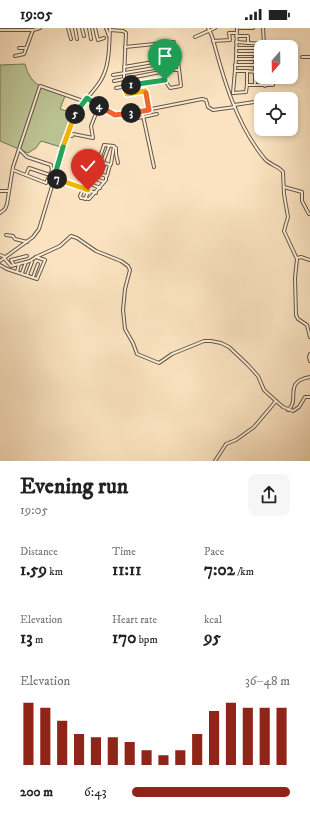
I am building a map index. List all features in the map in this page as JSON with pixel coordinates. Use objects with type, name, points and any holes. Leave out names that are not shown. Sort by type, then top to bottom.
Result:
[{"type":"street","points":[[0,30],[33,30],[40,28]]},
{"type":"street","points":[[68,28],[71,39]]},
{"type":"street","points":[[75,28],[77,39]]},
{"type":"street","points":[[82,28],[84,36]]},
{"type":"street","points":[[89,28],[92,38]]},
{"type":"street","points":[[95,28],[98,40],[104,38]]},
{"type":"street","points":[[106,28],[110,37]]},
{"type":"street","points":[[126,28],[124,79],[127,94],[145,92],[149,110]]},
{"type":"street","points":[[195,37],[215,28]]},
{"type":"street","points":[[233,93],[236,65],[236,34],[238,28],[253,28]]},
{"type":"street","points":[[236,42],[264,44],[264,28]]},
{"type":"street","points":[[0,261],[36,234],[74,115],[83,101],[98,85],[104,72],[110,29],[120,29],[125,31]]},
{"type":"street","points":[[15,56],[24,54],[33,30]]},
{"type":"street","points":[[208,30],[240,120],[259,151],[269,163],[283,171],[288,217],[284,231],[297,258],[295,278],[296,315],[298,319],[307,325],[310,337]]},
{"type":"street","points":[[213,41],[230,40],[229,33],[248,36],[248,43]]},
{"type":"street","points":[[125,47],[174,42]]},
{"type":"street","points":[[18,48],[26,48]]},
{"type":"street","points":[[236,48],[252,48],[252,54],[236,54]]},
{"type":"street","points":[[116,88],[165,79],[170,88],[180,86],[176,54]]},
{"type":"street","points":[[302,57],[310,57]]},
{"type":"street","points":[[124,68],[177,58]]},
{"type":"street","points":[[236,59],[254,59]]},
{"type":"street","points":[[113,75],[178,64]]},
{"type":"street","points":[[236,65],[254,65]]},
{"type":"street","points":[[114,81],[179,69]]},
{"type":"street","points":[[235,71],[254,72]]},
{"type":"street","points":[[230,93],[246,92],[247,71]]},
{"type":"street","points":[[247,85],[265,86],[273,84]]},
{"type":"street","points":[[0,213],[6,207],[13,170],[40,86],[83,101]]},
{"type":"street","points":[[87,98],[116,116],[203,99],[207,101],[208,107],[213,110],[254,102]]},
{"type":"street","points":[[67,135],[72,136],[73,134],[93,138],[91,126],[99,106]]},
{"type":"street","points":[[142,111],[154,167]]},
{"type":"street","points":[[128,120],[157,114]]},
{"type":"street","points":[[96,172],[104,145],[114,146]]},
{"type":"street","points":[[101,173],[110,146]]},
{"type":"street","points":[[114,146],[116,147],[118,164]]},
{"type":"street","points":[[110,165],[99,160],[94,160],[80,197],[89,200],[106,181],[111,164],[114,146]]},
{"type":"street","points":[[13,170],[46,183],[50,175],[52,165],[27,157],[20,150]]},
{"type":"street","points":[[26,175],[29,168],[50,175]]},
{"type":"street","points":[[90,170],[107,176]]},
{"type":"street","points":[[88,176],[104,182]]},
{"type":"street","points":[[54,178],[96,193]]},
{"type":"street","points":[[86,182],[100,188]]},
{"type":"street","points":[[284,187],[302,192],[302,201],[309,214]]},
{"type":"street","points":[[85,199],[88,190]]},
{"type":"street","points":[[0,191],[8,191]]},
{"type":"street","points":[[6,235],[13,236],[15,239],[27,242]]},
{"type":"street","points":[[27,275],[31,262],[36,257],[60,246],[71,236],[77,238],[96,251],[121,261],[128,266],[130,270],[125,285],[123,306],[125,326],[126,332],[133,343],[137,354],[159,363],[172,354],[201,342],[211,341],[221,343],[229,347],[247,364],[258,376],[264,390],[288,410],[295,411],[304,398],[310,398]]},
{"type":"street","points":[[0,255],[10,265],[14,266],[31,262],[43,266]]},
{"type":"street","points":[[14,266],[11,260],[27,256]]},
{"type":"street","points":[[0,265],[7,269],[38,278],[45,260],[36,257]]},
{"type":"street","points":[[297,258],[301,257],[310,260]]},
{"type":"street","points":[[22,273],[26,262]]},
{"type":"street","points":[[17,272],[19,264]]},
{"type":"street","points":[[33,277],[38,264]]},
{"type":"street","points":[[310,354],[310,361]]},
{"type":"street","points":[[288,410],[292,405],[295,385],[301,379],[310,377]]},
{"type":"street","points":[[215,461],[228,442],[235,441],[254,427],[276,401]]},
{"type":"green space","points":[[25,64],[31,78],[39,86],[65,96],[60,109],[73,113],[61,147],[41,141],[36,148],[28,153],[0,141],[0,65]]},
{"type":"route","points":[[88,190],[54,178],[70,125],[78,108],[87,98],[106,111],[118,116],[149,110],[145,91],[127,94],[125,86],[148,81],[165,80]]}]
